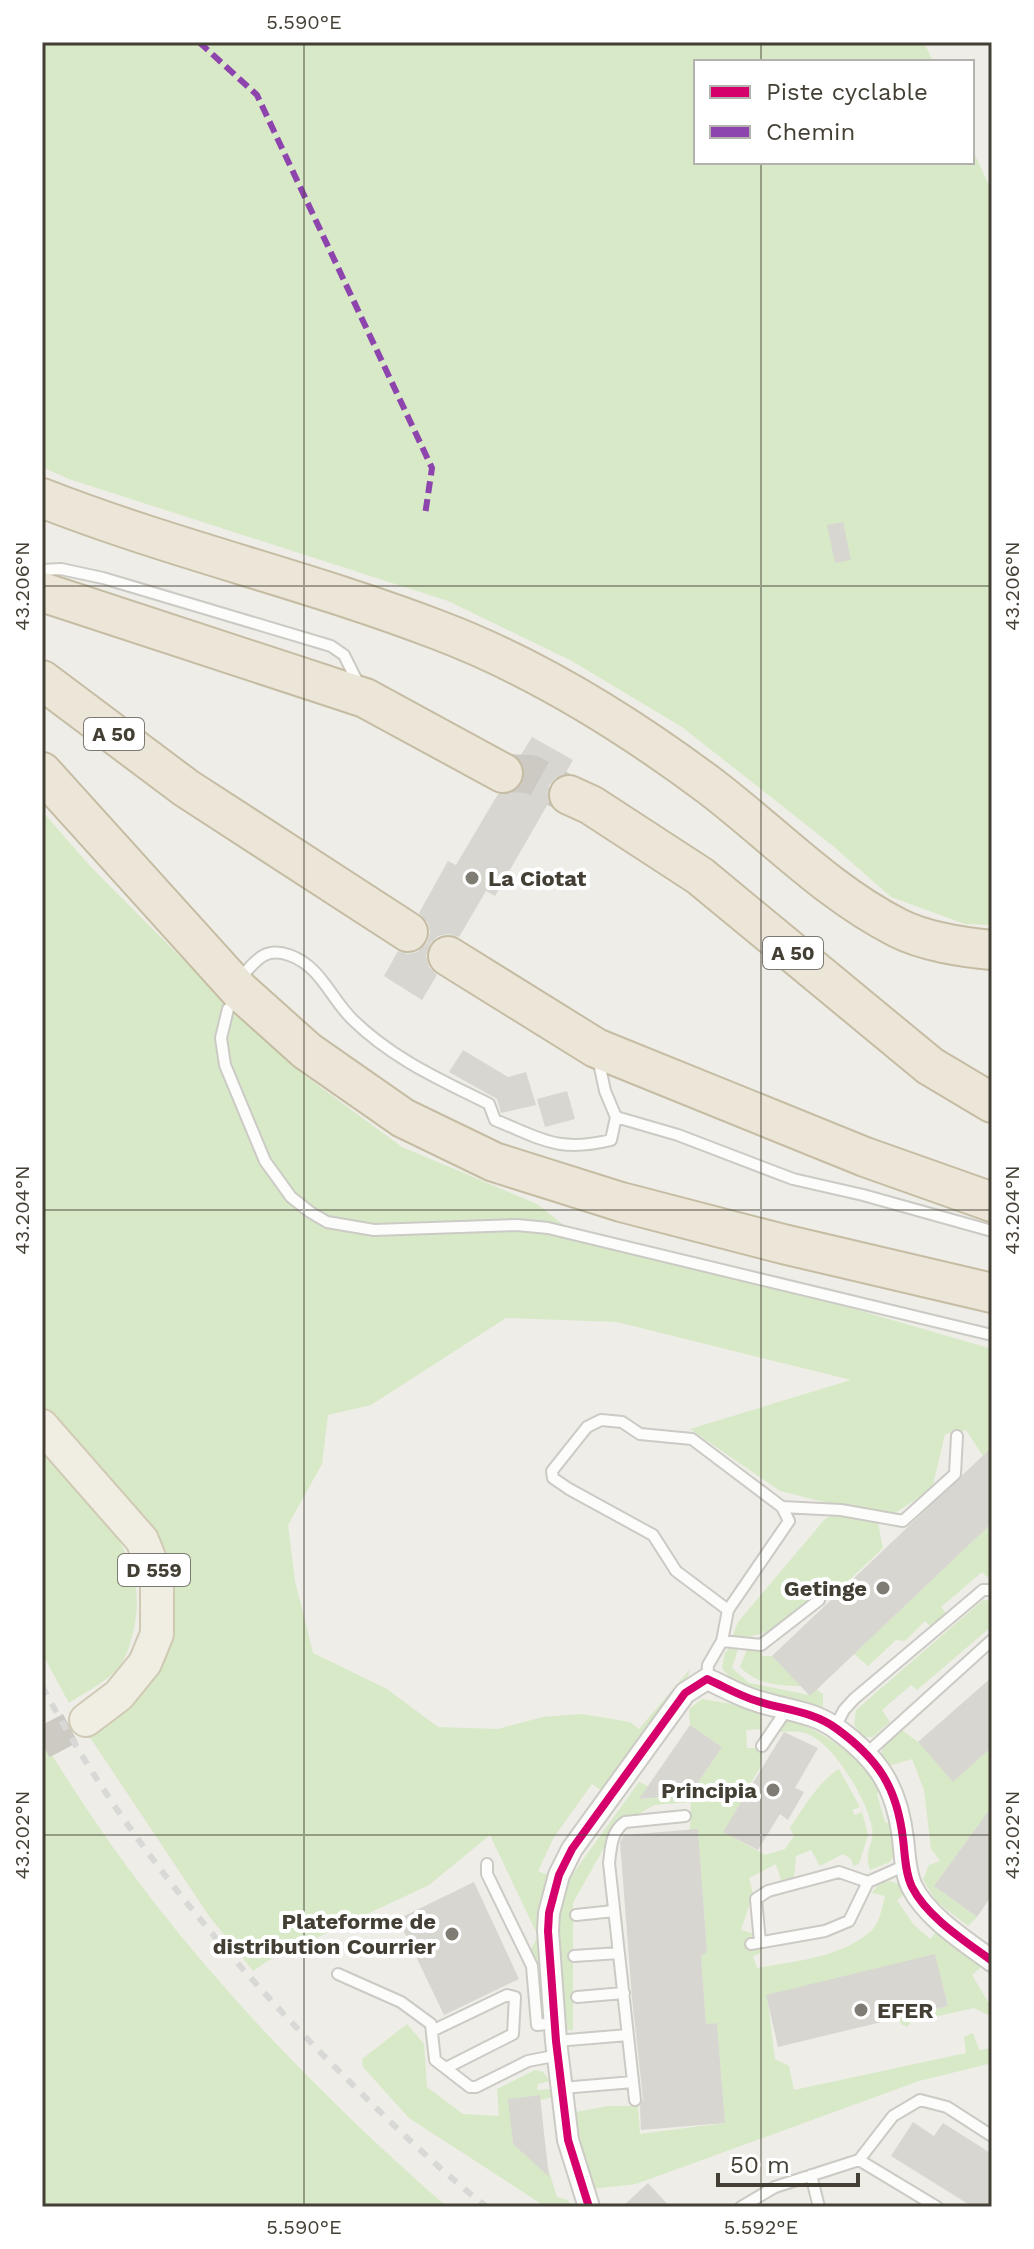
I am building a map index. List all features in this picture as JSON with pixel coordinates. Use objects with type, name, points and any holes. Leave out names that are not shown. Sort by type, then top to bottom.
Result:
[{"type":"highway","points":[[42,498],[109,523],[360,602],[440,630],[495,655],[563,690],[646,739],[714,789],[827,884],[900,929],[960,947],[992,950]]},
{"type":"highway","points":[[42,592],[365,698],[503,773]]},
{"type":"highway","name":"A 50","points":[[42,680],[186,788],[408,932]]},
{"type":"highway","points":[[42,772],[240,991],[307,1051],[403,1118],[494,1162],[621,1202],[992,1293]]},
{"type":"highway","name":"A 50","points":[[569,795],[591,805],[700,876],[930,1066],[992,1103]]},
{"type":"highway","points":[[448,956],[596,1048],[865,1157],[992,1202]]},
{"type":"main road","name":"D 559","points":[[42,1426],[142,1540],[157,1577],[157,1634],[145,1663],[119,1695],[86,1720]]},
{"type":"street","points":[[589,2207],[568,2140],[557,2040],[549,1913],[559,1875],[572,1849],[685,1693],[707,1679],[754,1701],[815,1715],[835,1727],[866,1754],[885,1776],[895,1798],[911,1886],[923,1903],[992,1961]]},
{"type":"lane","points":[[42,570],[61,569],[103,578],[331,646],[344,655],[365,698]]},
{"type":"lane","points":[[243,975],[261,955],[270,952],[287,954],[305,962],[319,974],[351,1019],[401,1060],[489,1104],[495,1120],[549,1142],[583,1147],[611,1140],[616,1117],[605,1091],[596,1048]]},
{"type":"lane","points":[[228,1009],[221,1038],[225,1065],[265,1161],[291,1197],[327,1222],[374,1230],[517,1225],[548,1228],[992,1335]]},
{"type":"lane","points":[[616,1117],[678,1135],[793,1179],[992,1231]]},
{"type":"lane","points":[[707,1679],[708,1665],[722,1641],[728,1610],[789,1521],[782,1507],[692,1439],[640,1434],[622,1422],[601,1420],[587,1427],[552,1471],[553,1478],[653,1535],[676,1571],[728,1610]]},
{"type":"lane","points":[[782,1507],[841,1510],[903,1521],[955,1474],[957,1436]]},
{"type":"lane","points":[[835,1727],[854,1699],[987,1590]]},
{"type":"lane","points":[[722,1641],[761,1645],[819,1600]]},
{"type":"lane","points":[[866,1754],[992,1640]]},
{"type":"lane","points":[[762,1746],[787,1709]]},
{"type":"lane","points":[[635,2100],[609,1863],[613,1835],[625,1822],[685,1816]]},
{"type":"lane","points":[[487,1864],[487,1874],[532,1966],[537,2025],[557,2040]]},
{"type":"lane","points":[[868,1882],[839,1872],[768,1891],[756,1899],[755,1943],[825,1931],[849,1921],[868,1882],[906,1865]]},
{"type":"lane","points":[[576,1915],[614,1911]]},
{"type":"lane","points":[[574,1956],[619,1953]]},
{"type":"lane","points":[[338,1974],[401,2002],[431,2024],[435,2060],[470,2087],[476,2087],[528,2061],[557,2040],[628,2035]]},
{"type":"lane","points":[[577,1997],[624,1993]]},
{"type":"lane","points":[[434,2030],[507,1995],[515,1997],[513,2034],[446,2068]]},
{"type":"lane","points":[[562,2088],[633,2082]]},
{"type":"lane","points":[[741,2207],[775,2187],[859,2160],[893,2116],[920,2100],[947,2107],[992,2136]]},
{"type":"lane","points":[[859,2160],[937,2207]]},
{"type":"lane","points":[[811,2175],[819,2207]]},
{"type":"green space","points":[[42,42],[924,42],[932,60],[694,60],[694,164],[974,164],[974,152],[992,192],[992,925],[965,924],[891,897],[833,846],[682,727],[572,661],[448,601],[69,479],[42,467]]},
{"type":"green space","points":[[42,811],[90,866],[261,1038],[308,1078],[402,1147],[537,1204],[584,1241],[851,1308],[992,1349],[992,1456],[983,1456],[966,1430],[945,1434],[932,1489],[895,1513],[828,1503],[780,1491],[690,1429],[851,1380],[617,1322],[506,1318],[371,1405],[328,1415],[322,1464],[288,1525],[295,1581],[313,1653],[387,1689],[438,1727],[498,1729],[543,1717],[582,1714],[630,1722],[639,1729],[690,1669],[686,1683],[605,1793],[592,1784],[554,1837],[538,1871],[550,1876],[546,2018],[542,2018],[539,1976],[529,1953],[538,1936],[490,1835],[429,1885],[269,1960],[253,1971],[209,1916],[85,1730],[169,1640],[119,1493],[42,1408]]},
{"type":"green space","points":[[42,1453],[113,1531],[134,1575],[137,1600],[131,1642],[120,1666],[105,1680],[69,1703],[42,1653]]},
{"type":"green space","points":[[835,1514],[878,1523],[883,1548],[841,1588],[832,1583],[773,1628],[746,1637],[733,1635],[738,1622],[825,1519]]},
{"type":"green space","points":[[992,1523],[992,1573],[987,1577],[982,1572],[941,1607],[946,1613],[930,1626],[925,1621],[905,1641],[896,1640],[868,1666],[854,1654]]},
{"type":"green space","points":[[983,1600],[992,1601],[992,1626],[917,1690],[911,1685],[882,1710],[890,1722],[873,1737],[863,1737],[854,1725],[856,1710]]},
{"type":"green space","points":[[731,1647],[738,1649],[732,1668],[749,1683],[809,1695],[816,1689],[823,1694],[823,1707],[754,1691],[730,1678],[722,1668],[725,1652]]},
{"type":"green space","points":[[747,1649],[760,1649],[762,1656],[772,1656],[801,1686],[768,1683],[747,1673],[740,1667]]},
{"type":"green space","points":[[702,1699],[731,1704],[760,1714],[761,1729],[746,1730],[747,1748],[763,1748],[760,1768],[724,1832],[765,1855],[785,1849],[794,1836],[790,1828],[806,1804],[824,1781],[839,1769],[860,1807],[852,1810],[855,1815],[862,1812],[868,1835],[859,1864],[853,1866],[851,1859],[843,1854],[820,1866],[811,1850],[796,1856],[794,1878],[781,1880],[776,1864],[749,1878],[753,1894],[741,1930],[762,1936],[760,1953],[753,1956],[757,1968],[832,1953],[859,1940],[871,1931],[882,1910],[885,1896],[872,1893],[880,1884],[889,1881],[908,1892],[897,1900],[913,1924],[930,1939],[939,1929],[982,1966],[972,1975],[988,2002],[992,2001],[992,2017],[974,2008],[911,2022],[907,2027],[901,2024],[899,2018],[948,2006],[935,1955],[767,1995],[775,2059],[789,2066],[794,2090],[966,2053],[964,2037],[973,2033],[979,2050],[992,2048],[992,2063],[919,2081],[636,2184],[592,2189],[576,2112],[608,2106],[638,2106],[640,2134],[725,2123],[717,2023],[706,2024],[701,1956],[707,1951],[698,1830],[690,1830],[691,1802],[654,1805],[615,1828],[573,1903],[573,2030],[567,2030],[558,1933],[567,1882],[639,1782],[648,1786],[640,1799],[692,1795],[722,1747],[690,1725],[689,1709]]},
{"type":"green space","points":[[784,1719],[813,1729],[849,1754],[882,1784],[877,1794],[885,1822],[892,1825],[895,1855],[890,1862],[870,1870],[868,1857],[872,1827],[856,1788],[839,1761],[818,1740],[801,1732],[777,1732]]},
{"type":"green space","points":[[902,1730],[918,1742],[953,1781],[992,1747],[992,1806],[934,1886],[977,1917],[968,1926],[937,1902],[923,1880],[929,1865],[940,1861],[931,1849],[924,1790],[912,1759],[889,1766],[881,1754],[885,1742]]},
{"type":"green space","points":[[42,1738],[128,1868],[226,1989],[333,2101],[447,2207],[42,2207]]},
{"type":"green space","points":[[407,2024],[424,2044],[427,2087],[463,2114],[499,2116],[497,2089],[535,2070],[543,2072],[550,2081],[538,2084],[537,2090],[552,2089],[554,2097],[540,2100],[539,2095],[509,2099],[513,2144],[542,2170],[548,2168],[557,2197],[568,2200],[571,2207],[546,2207],[409,2118],[363,2067],[362,2059]]},
{"type":"building","points":[[843,522],[851,560],[835,563],[827,525]]},
{"type":"building","name":"La Ciotat","points":[[532,737],[573,760],[565,774],[549,785],[549,802],[495,896],[486,891],[459,937],[448,934],[438,936],[430,944],[426,956],[429,967],[437,975],[422,1000],[384,976],[398,951],[408,954],[417,952],[427,943],[430,932],[428,923],[419,913],[448,861],[456,865],[498,794],[514,792],[522,784],[525,772],[519,758]]},
{"type":"building","points":[[463,1050],[508,1077],[526,1072],[536,1105],[501,1113],[497,1099],[449,1072]]},
{"type":"building","points":[[567,1091],[575,1119],[545,1127],[537,1099]]},
{"type":"building","name":"Getinge","points":[[992,1447],[992,1523],[810,1696],[772,1656]]},
{"type":"building","points":[[992,1677],[992,1747],[953,1782],[918,1742]]},
{"type":"building","points":[[690,1725],[722,1747],[693,1790],[689,1795],[639,1799]]},
{"type":"building","name":"Principia","points":[[784,1732],[818,1748],[795,1788],[804,1792],[788,1820],[780,1814],[758,1850],[723,1832]]},
{"type":"building","points":[[992,1806],[992,1895],[977,1917],[934,1886]]},
{"type":"building","points":[[698,1829],[707,1952],[701,1956],[706,2024],[717,2023],[725,2123],[641,2130],[640,2106],[643,2099],[620,1842],[624,1835]]},
{"type":"building","name":"Plateforme de distribution Courrier","points":[[474,1882],[519,1979],[444,2015],[398,1919]]},
{"type":"building","points":[[935,1954],[948,2006],[778,2047],[766,1995]]},
{"type":"building","points":[[540,2095],[549,2177],[513,2144],[508,2099]]},
{"type":"building","points":[[913,2122],[934,2136],[943,2123],[992,2154],[992,2207],[973,2207],[891,2156]]},
{"type":"building","points":[[648,2183],[670,2207],[622,2207]]},
{"type":"tunnel","points":[[503,773],[531,774],[569,795]]},
{"type":"tunnel","points":[[42,1743],[86,1720]]},
{"type":"railway","points":[[42,1686],[134,1834],[205,1925],[342,2074],[423,2152],[487,2207]]},
{"type":"marked path","points":[[199,42],[257,95],[432,468],[425,515]]},
{"type":"cycle path","points":[[589,2207],[568,2140],[556,2041],[549,1913],[559,1875],[572,1849],[685,1693],[707,1679],[751,1699],[818,1718],[837,1729],[864,1752],[883,1776],[896,1804],[912,1887],[927,1908],[948,1928],[992,1961]]},
{"type":"place","name":"La Ciotat","points":[[472,878]]},
{"type":"place","name":"Getinge","points":[[883,1588]]},
{"type":"place","name":"Principia","points":[[773,1790]]},
{"type":"place","name":"Plateforme de distribution Courrier","points":[[452,1934]]},
{"type":"place","name":"EFER","points":[[861,2010]]}]
